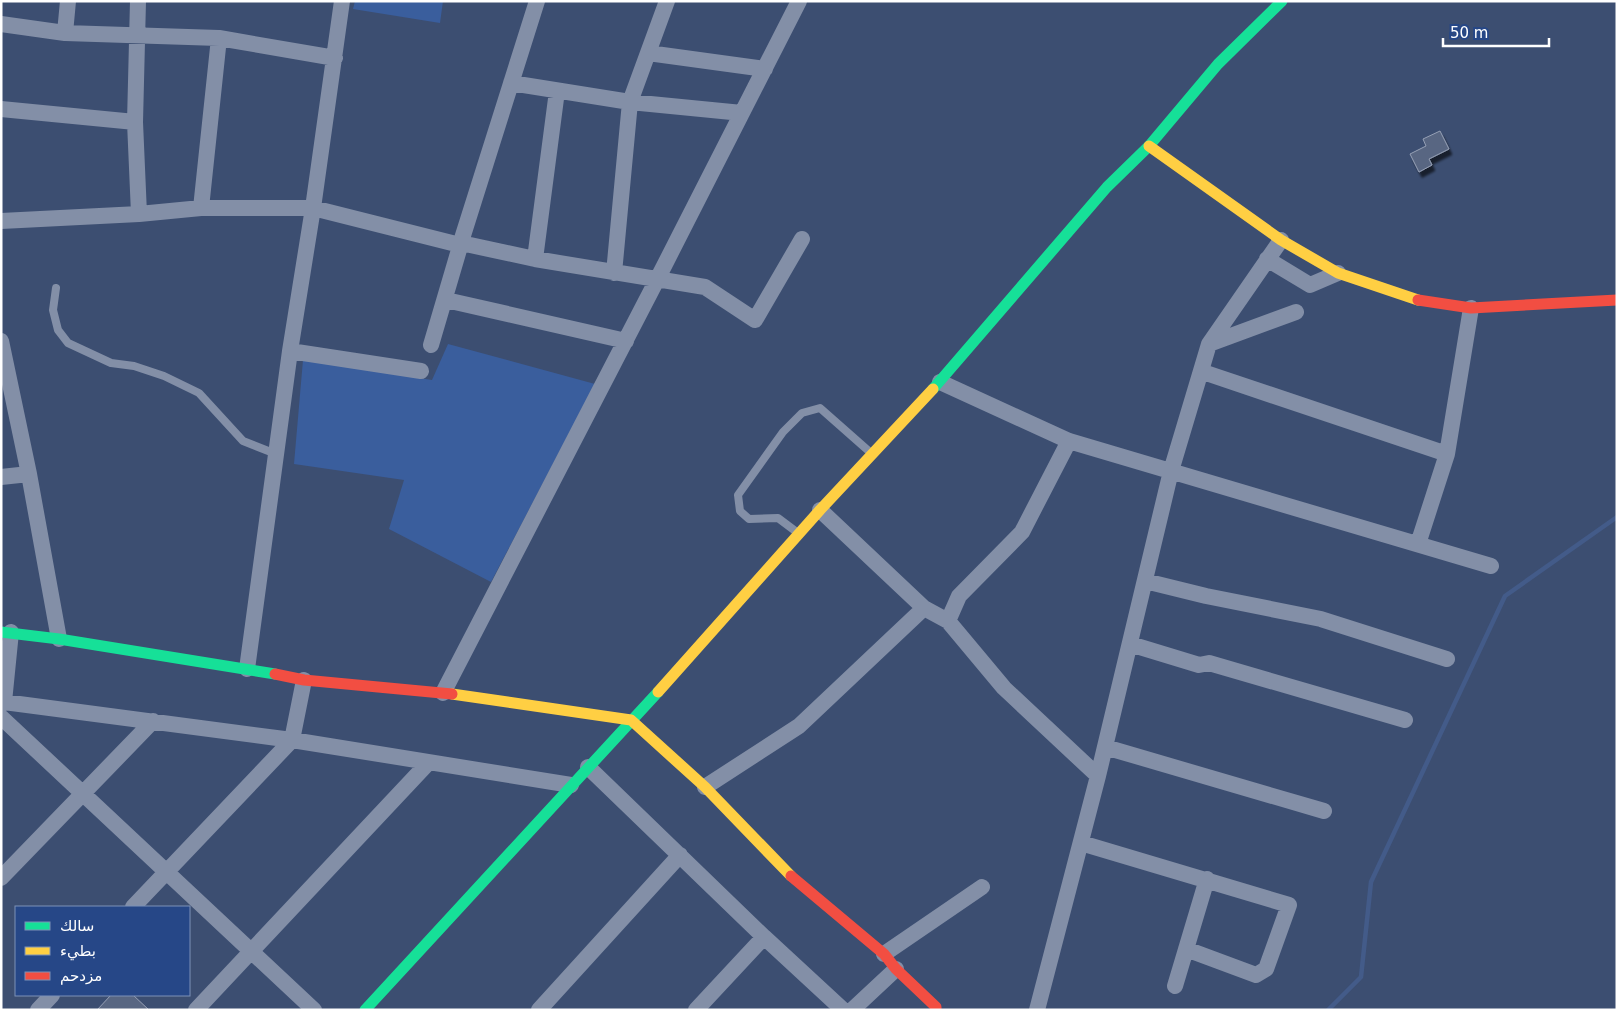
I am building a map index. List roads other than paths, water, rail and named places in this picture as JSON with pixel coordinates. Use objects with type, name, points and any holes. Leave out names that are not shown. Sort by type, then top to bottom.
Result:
[{"type":"main road","points":[[365,1010],[588,766],[693,655],[798,534],[940,382],[1107,187],[1149,146],[1218,64],[1282,1]]},
{"type":"main road","points":[[1149,146],[1281,240],[1338,273],[1394,290],[1414,299],[1471,308],[1617,300]]},
{"type":"main road","points":[[6,632],[59,638],[304,680],[443,693],[631,720],[705,787],[796,882],[884,954],[896,969],[939,1009]]},
{"type":"street","points":[[65,33],[68,1]]},
{"type":"street","points":[[138,1],[135,122],[139,214]]},
{"type":"street","points":[[247,669],[290,351],[314,208],[342,1]]},
{"type":"street","points":[[431,345],[537,1]]},
{"type":"street","points":[[614,273],[630,102],[667,1]]},
{"type":"street","points":[[443,693],[626,341],[799,1]]},
{"type":"street","points":[[1,24],[65,33],[219,38],[335,58]]},
{"type":"street","points":[[201,208],[219,38]]},
{"type":"street","points":[[648,53],[765,69]]},
{"type":"street","points":[[511,83],[630,102],[742,112]]},
{"type":"street","points":[[535,259],[556,91]]},
{"type":"street","points":[[1,109],[135,122]]},
{"type":"street","points":[[1,221],[139,214],[201,208],[314,208],[461,244],[535,259],[705,287],[755,320],[802,239]]},
{"type":"street","points":[[1037,1010],[1098,776],[1171,471],[1209,344],[1281,240]]},
{"type":"street","points":[[1267,259],[1310,285],[1338,273]]},
{"type":"street","points":[[446,300],[626,341]]},
{"type":"street","points":[[1418,544],[1447,454],[1471,308]]},
{"type":"street","points":[[1209,344],[1296,312]]},
{"type":"street","points":[[1,341],[29,474],[59,638]]},
{"type":"street","points":[[290,351],[421,371]]},
{"type":"street","points":[[1202,372],[1447,454]]},
{"type":"street","points":[[940,382],[1069,441],[1491,566]]},
{"type":"street","points":[[948,621],[959,596],[1022,532],[1069,441]]},
{"type":"street","points":[[1,477],[29,474]]},
{"type":"street","points":[[820,510],[924,608],[948,621],[1004,688],[1098,776]]},
{"type":"street","points":[[1145,581],[1206,596],[1321,619],[1447,659]]},
{"type":"street","points":[[705,787],[799,726],[924,608]]},
{"type":"street","points":[[6,632],[2,708],[83,793],[314,1010]]},
{"type":"street","points":[[1130,644],[1199,665],[1209,663],[1405,720]]},
{"type":"street","points":[[134,906],[292,740],[304,680]]},
{"type":"street","points":[[2,708],[153,721],[292,740],[571,785]]},
{"type":"street","points":[[1,878],[153,721]]},
{"type":"street","points":[[1105,747],[1324,811]]},
{"type":"street","points":[[196,1010],[429,762]]},
{"type":"street","points":[[588,766],[764,937],[843,1010]]},
{"type":"street","points":[[1081,843],[1289,905],[1266,969],[1256,975],[1186,949]]},
{"type":"street","points":[[539,1010],[680,855]]},
{"type":"street","points":[[1175,986],[1207,880]]},
{"type":"street","points":[[884,954],[982,888]]},
{"type":"street","points":[[696,1010],[764,937]]},
{"type":"street","points":[[852,1010],[865,1004],[896,969]]},
{"type":"street","points":[[38,1010],[51,996]]},
{"type":"lane","points":[[56,288],[53,310],[58,330],[68,343],[111,363],[134,366],[164,376],[199,393],[243,440],[276,454]]},
{"type":"lane","points":[[798,534],[778,518],[749,519],[740,511],[738,495],[783,432],[802,413],[820,408],[872,454]]},
{"type":"waterway","points":[[1328,1010],[1361,977],[1371,882],[1505,596],[1617,517]]}]
